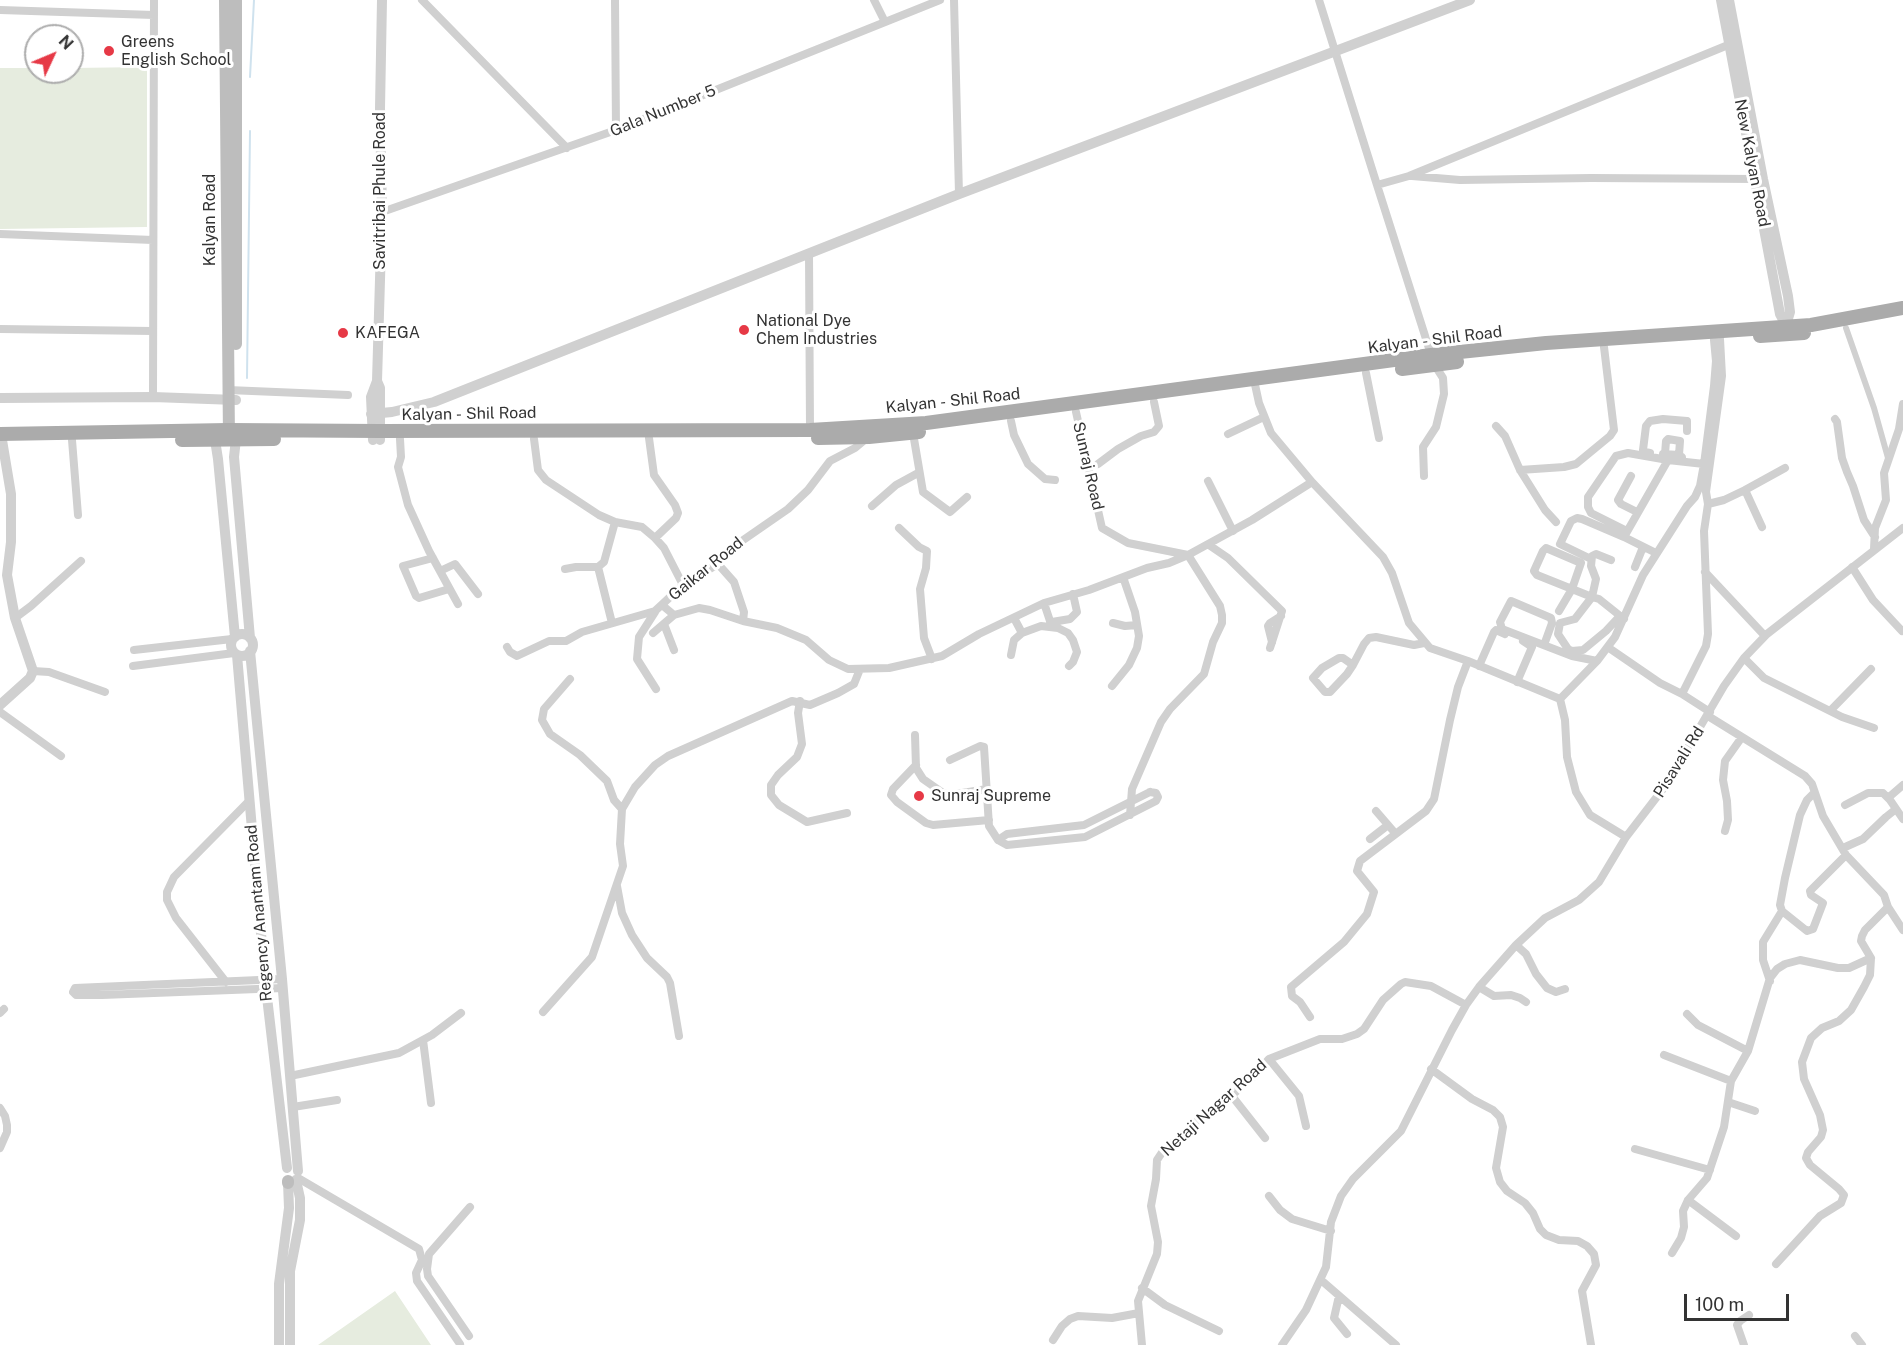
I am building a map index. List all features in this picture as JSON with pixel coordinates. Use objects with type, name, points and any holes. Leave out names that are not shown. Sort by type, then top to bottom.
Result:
[{"type":"main road","name":"Kalyan Road","points":[[225,0],[232,395]]},
{"type":"main road","name":"Kalyan Road","points":[[229,436],[232,395],[236,0]]},
{"type":"main road","name":"Kalyan - Shil Road","points":[[0,438],[608,434],[810,430],[913,433],[1154,402],[1255,384],[1366,373],[1432,360],[1717,339],[1786,330],[1903,308]]},
{"type":"main road","name":"Kalyan - Shil Road","points":[[376,436],[400,439],[534,439],[608,434],[649,438],[868,432],[1255,384],[1546,343],[1846,328],[1903,316]]},
{"type":"main road","name":"Kalyan - Shil Road","points":[[0,438],[72,441],[229,436]]},
{"type":"street","points":[[153,397],[154,0]]},
{"type":"street","name":"Savitribai Phule Road","points":[[376,436],[376,413],[380,388],[377,381],[382,212],[380,108],[382,0]]},
{"type":"street","points":[[422,0],[567,148]]},
{"type":"street","points":[[615,0],[616,130]]},
{"type":"street","points":[[874,0],[885,22]]},
{"type":"street","name":"Gala Number 5","points":[[382,212],[616,130],[940,0]]},
{"type":"street","points":[[954,0],[959,194]]},
{"type":"street","points":[[1319,0],[1432,360],[1443,378],[1444,394],[1436,427],[1423,447],[1424,476]]},
{"type":"street","points":[[376,413],[392,412],[434,402],[959,194],[1470,0]]},
{"type":"street","name":"New Kalyan Road","points":[[1721,0],[1728,45],[1759,179]]},
{"type":"street","name":"New Kalyan Road","points":[[1730,0],[1780,314],[1786,330]]},
{"type":"street","points":[[0,10],[154,15]]},
{"type":"street","points":[[1377,184],[1409,176],[1728,45]]},
{"type":"street","points":[[1409,176],[1460,180],[1759,179]]},
{"type":"street","points":[[0,234],[153,240]]},
{"type":"street","points":[[809,253],[810,430]]},
{"type":"street","points":[[1846,328],[1889,459]]},
{"type":"street","points":[[0,329],[153,331]]},
{"type":"street","points":[[1560,699],[1609,648],[1642,576],[1686,506],[1695,496],[1704,464],[1717,339]]},
{"type":"street","points":[[1682,694],[1707,640],[1704,531],[1708,504],[1706,486],[1722,376],[1717,339]]},
{"type":"street","points":[[1520,470],[1576,464],[1610,436],[1614,430],[1604,347]]},
{"type":"street","points":[[1366,373],[1379,438]]},
{"type":"street","points":[[1255,384],[1264,417],[1280,445],[1383,557],[1392,573],[1410,623],[1424,643],[1430,648],[1560,699]]},
{"type":"street","points":[[0,398],[348,395]]},
{"type":"street","points":[[1098,464],[1118,449],[1141,436],[1154,432],[1159,426],[1154,402]]},
{"type":"street","points":[[1874,549],[1875,528],[1886,500],[1884,473],[1899,429],[1903,404]]},
{"type":"street","name":"Sunraj Road","points":[[1076,412],[1102,528],[1128,543],[1188,555]]},
{"type":"street","points":[[1228,434],[1264,417]]},
{"type":"street","points":[[1834,419],[1837,422],[1842,458],[1854,486],[1864,520],[1875,537]]},
{"type":"street","points":[[1661,420],[1661,430]]},
{"type":"street","points":[[1011,421],[1014,435],[1028,464],[1045,479],[1054,480]]},
{"type":"street","points":[[1666,457],[1643,450],[1646,426],[1650,421],[1687,421],[1687,431]]},
{"type":"street","points":[[1496,426],[1505,436],[1520,470],[1545,510],[1556,522]]},
{"type":"street","name":"Gaikar Road","points":[[860,669],[848,669],[835,663],[806,640],[777,628],[743,621],[710,609],[699,608],[674,615],[659,608],[683,585],[718,564],[736,545],[798,500],[830,461],[855,448],[868,432]]},
{"type":"street","points":[[913,433],[923,492],[950,512],[966,497]]},
{"type":"street","points":[[133,666],[244,655],[250,651],[252,645],[234,457],[229,436]]},
{"type":"street","points":[[229,436],[218,459],[233,638],[231,646],[236,654]]},
{"type":"street","points":[[0,438],[12,494],[11,542],[7,575],[15,618],[33,671],[30,678],[0,705]]},
{"type":"street","points":[[649,438],[654,475],[678,513],[676,518],[655,538]]},
{"type":"street","points":[[400,439],[401,457],[398,467],[408,505],[458,604]]},
{"type":"street","points":[[534,439],[538,470],[546,480],[599,515],[615,522],[642,527],[664,548],[683,585]]},
{"type":"street","points":[[1625,534],[1666,457],[1668,439],[1680,441],[1680,458]]},
{"type":"street","points":[[72,441],[78,515]]},
{"type":"street","points":[[1656,553],[1591,513],[1588,507],[1588,497],[1616,456],[1628,453],[1680,458],[1704,464]]},
{"type":"street","points":[[218,459],[234,457]]},
{"type":"street","points":[[1708,504],[1724,500],[1785,468]]},
{"type":"street","points":[[872,506],[896,484],[918,473]]},
{"type":"street","points":[[1631,476],[1618,500],[1636,512]]},
{"type":"street","points":[[1208,481],[1233,531]]},
{"type":"street","points":[[543,1012],[592,957],[623,866],[620,844],[622,809],[635,787],[655,765],[668,756],[796,701],[810,705],[838,693],[854,684],[860,669],[889,668],[942,656],[979,634],[1044,603],[1188,555],[1233,531],[1312,482]]},
{"type":"street","points":[[1745,490],[1762,527]]},
{"type":"street","points":[[1591,559],[1560,544],[1569,524],[1574,520],[1582,519],[1625,534]]},
{"type":"street","points":[[565,569],[598,567],[604,562],[615,522]]},
{"type":"street","points":[[899,528],[918,547],[927,551],[926,567],[920,589],[924,638],[932,658]]},
{"type":"street","name":"Pisavali Rd","points":[[1282,1345],[1306,1310],[1326,1267],[1331,1222],[1341,1196],[1353,1179],[1401,1131],[1466,1005],[1479,987],[1516,945],[1545,918],[1579,900],[1599,882],[1626,837],[1666,785],[1724,686],[1744,658],[1765,636],[1903,528]]},
{"type":"street","points":[[225,536],[241,534]]},
{"type":"street","points":[[1209,545],[1228,558],[1282,610],[1271,645]]},
{"type":"street","points":[[1635,567],[1643,547]]},
{"type":"street","points":[[1559,611],[1572,589],[1581,562],[1548,548],[1544,549],[1535,573],[1572,589],[1604,602],[1622,617]]},
{"type":"street","points":[[1611,560],[1596,554],[1591,559],[1596,579],[1592,597],[1575,619],[1562,621],[1558,634],[1568,649],[1582,650],[1622,617]]},
{"type":"street","points":[[1130,815],[1132,789],[1161,722],[1170,709],[1204,674],[1213,642],[1222,623],[1220,606],[1188,555]]},
{"type":"street","points":[[433,558],[403,566],[416,596],[419,598],[450,589]]},
{"type":"street","points":[[15,618],[81,561]]},
{"type":"street","points":[[440,571],[455,564],[478,594]]},
{"type":"street","points":[[718,564],[734,582],[744,612],[743,621]]},
{"type":"street","points":[[598,567],[612,623]]},
{"type":"street","points":[[1852,567],[1873,600],[1902,631]]},
{"type":"street","points":[[1705,572],[1765,636]]},
{"type":"street","points":[[1112,686],[1134,656],[1139,636],[1135,612],[1123,577]]},
{"type":"street","points":[[1044,603],[1050,621],[1070,619],[1077,612],[1073,594]]},
{"type":"street","points":[[1544,645],[1552,623],[1551,618],[1511,601],[1500,622],[1500,627],[1544,645],[1572,656],[1598,661]]},
{"type":"street","points":[[507,647],[517,656],[549,641],[566,641],[582,632],[639,617],[659,608]]},
{"type":"street","points":[[656,688],[637,659],[639,637],[659,608]]},
{"type":"street","points":[[653,633],[674,615]]},
{"type":"street","points":[[1014,618],[1022,633]]},
{"type":"street","points":[[1113,623],[1125,626],[1137,625]]},
{"type":"street","points":[[664,624],[674,650]]},
{"type":"street","points":[[1011,655],[1014,640],[1022,633],[1041,626],[1058,628],[1068,633],[1077,652],[1069,666]]},
{"type":"street","points":[[1479,666],[1495,630],[1530,644],[1532,646],[1517,682]]},
{"type":"street","points":[[134,650],[233,638],[241,634],[250,638]]},
{"type":"street","points":[[1340,674],[1370,638],[1376,637],[1414,645],[1424,643]]},
{"type":"street","points":[[1609,648],[1660,683],[1682,694],[1742,737],[1798,770],[1812,784],[1823,816],[1844,852],[1884,895],[1888,907],[1903,930]]},
{"type":"street","name":"Regency Anantam Road","points":[[250,651],[283,984],[292,1107],[293,1177]]},
{"type":"street","name":"Regency Anantam Road","points":[[236,654],[266,985],[293,1177]]},
{"type":"street","points":[[1744,658],[1764,678],[1830,711],[1874,728]]},
{"type":"street","points":[[1310,1017],[1300,1002],[1292,996],[1291,987],[1344,942],[1367,914],[1374,892],[1358,871],[1360,861],[1426,811],[1434,799],[1458,687],[1468,662]]},
{"type":"street","points":[[1830,711],[1871,669]]},
{"type":"street","points":[[33,671],[49,672],[105,692]]},
{"type":"street","points":[[570,679],[544,709],[542,720],[550,734],[580,755],[607,781],[614,800],[622,809]]},
{"type":"street","points":[[1560,699],[1565,720],[1567,757],[1576,792],[1590,815],[1626,837]]},
{"type":"street","points":[[796,701],[802,744],[797,757],[771,785],[771,795],[779,805],[807,822],[847,813]]},
{"type":"street","points":[[0,712],[61,756]]},
{"type":"street","points":[[243,727],[258,726]]},
{"type":"street","points":[[915,735],[916,765],[923,778],[946,795],[987,789]]},
{"type":"street","points":[[1725,831],[1728,820],[1723,780],[1725,761],[1742,737]]},
{"type":"street","points":[[950,760],[983,746],[989,826],[998,840],[1007,845],[1076,838],[1094,833],[1156,801],[1158,797],[1156,793],[1150,792],[1089,824],[1007,834],[998,840]]},
{"type":"street","points":[[916,765],[892,789],[891,795],[897,802],[929,824],[989,820]]},
{"type":"street","points":[[247,778],[263,777]]},
{"type":"street","points":[[1888,798],[1903,785]]},
{"type":"street","points":[[1814,793],[1800,815],[1780,905],[1782,911],[1808,930],[1813,928],[1823,903],[1810,895],[1810,891],[1844,852],[1863,839],[1896,809]]},
{"type":"street","points":[[1845,805],[1868,793],[1883,793],[1903,819]]},
{"type":"street","points":[[226,982],[176,918],[167,900],[167,892],[174,877],[249,801]]},
{"type":"street","points":[[1376,811],[1395,833]]},
{"type":"street","points":[[1089,824],[1094,833]]},
{"type":"street","points":[[1370,839],[1388,825]]},
{"type":"street","points":[[1074,827],[1076,838]]},
{"type":"street","points":[[1380,832],[1387,839]]},
{"type":"street","points":[[617,886],[622,913],[632,935],[647,958],[667,977],[670,983],[679,1036]]},
{"type":"street","points":[[1776,1264],[1820,1216],[1841,1203],[1844,1196],[1839,1189],[1810,1165],[1806,1158],[1808,1152],[1821,1137],[1823,1130],[1820,1115],[1804,1079],[1802,1062],[1811,1038],[1822,1028],[1839,1021],[1851,1010],[1870,975],[1871,958],[1861,941],[1862,936],[1888,907]]},
{"type":"street","points":[[1770,981],[1763,960],[1763,942],[1782,911]]},
{"type":"street","points":[[1516,945],[1526,954],[1546,988],[1556,992],[1565,989]]},
{"type":"street","points":[[1672,1253],[1682,1238],[1683,1211],[1688,1200],[1707,1179],[1724,1127],[1731,1081],[1748,1051],[1770,981],[1777,969],[1785,963],[1800,960],[1849,968],[1871,958]]},
{"type":"street","points":[[266,985],[226,982],[101,992],[266,985],[283,984]]},
{"type":"street","name":"Netaji Nagar Road","points":[[1142,1345],[1138,1301],[1157,1254],[1158,1242],[1151,1206],[1157,1160],[1165,1148],[1232,1096],[1269,1059],[1320,1039],[1342,1039],[1357,1034],[1364,1029],[1386,996],[1405,982],[1431,986],[1466,1005]]},
{"type":"street","points":[[1479,987],[1494,996],[1511,995],[1526,1002]]},
{"type":"street","points":[[290,1076],[399,1053],[461,1014]]},
{"type":"street","points":[[1687,1014],[1698,1025],[1748,1051]]},
{"type":"street","points":[[423,1040],[430,1103]]},
{"type":"street","points":[[1664,1055],[1731,1081]]},
{"type":"street","points":[[1269,1059],[1299,1096],[1306,1126]]},
{"type":"street","points":[[1431,1070],[1472,1099],[1493,1110],[1500,1117],[1503,1127],[1496,1168],[1500,1182],[1507,1191],[1525,1203],[1545,1235],[1559,1240],[1578,1241],[1587,1246],[1593,1254],[1596,1265],[1582,1291],[1591,1345]]},
{"type":"street","points":[[1232,1096],[1265,1138]]},
{"type":"street","points":[[292,1107],[337,1100]]},
{"type":"street","points":[[1728,1102],[1755,1111]]},
{"type":"street","points":[[0,1108],[7,1125],[7,1132],[0,1148]]},
{"type":"street","points":[[1635,1149],[1710,1170]]},
{"type":"street","points":[[293,1177],[425,1253],[428,1276],[469,1336]]},
{"type":"street","points":[[279,1345],[279,1284],[293,1177]]},
{"type":"street","points":[[290,1345],[290,1271],[300,1220],[300,1198],[293,1177]]},
{"type":"street","points":[[1269,1197],[1292,1219],[1331,1231]]},
{"type":"street","points":[[1688,1200],[1736,1236]]},
{"type":"street","points":[[461,1345],[417,1281],[416,1276],[425,1253],[470,1207]]},
{"type":"street","points":[[1320,1280],[1396,1345]]},
{"type":"street","points":[[1142,1288],[1165,1305],[1219,1331]]},
{"type":"street","points":[[1339,1296],[1334,1318],[1347,1334]]},
{"type":"street","points":[[1053,1340],[1070,1318],[1078,1316],[1112,1318],[1138,1313]]},
{"type":"street","points":[[1744,1345],[1737,1325],[1749,1315]]},
{"type":"street","points":[[1855,1335],[1862,1345]]},
{"type":"shaded area","points":[[147,67],[147,227],[0,229],[0,68],[24,68],[24,84],[84,84],[84,68]]},
{"type":"shaded area","points":[[395,1291],[431,1345],[318,1345]]},
{"type":"waterway","points":[[250,77],[254,0]]},
{"type":"waterway","points":[[247,378],[250,131]]},
{"type":"place","name":"Greens English School","points":[[109,51]]},
{"type":"place","name":"National Dye Chem Industries","points":[[744,330]]},
{"type":"place","name":"KAFEGA","points":[[343,333]]},
{"type":"place","name":"Sunraj Supreme","points":[[919,796]]}]
